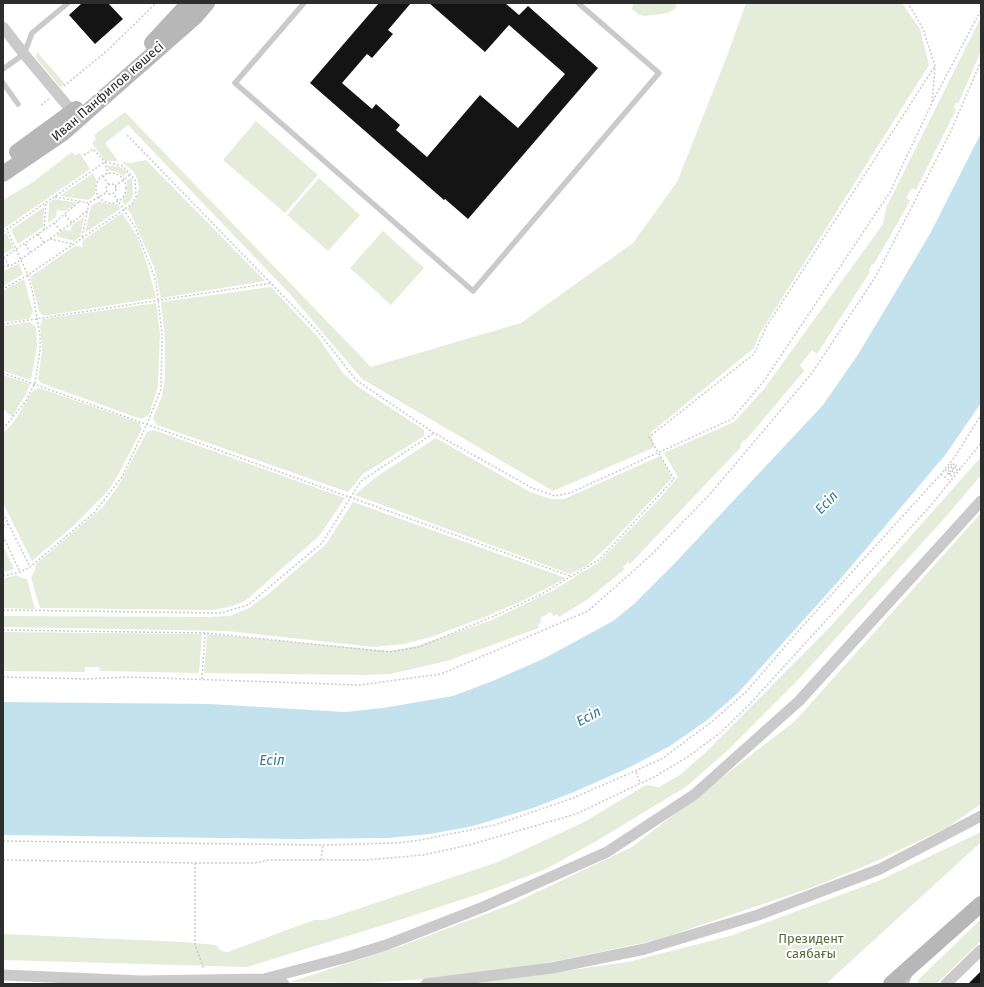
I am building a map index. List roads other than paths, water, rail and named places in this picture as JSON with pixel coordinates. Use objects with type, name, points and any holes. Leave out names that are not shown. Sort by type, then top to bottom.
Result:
[{"type":"street","name":"Иван Панфилов көшесі","points":[[3,174],[62,134],[76,115],[148,46],[189,3]]},
{"type":"street","name":"Иван Панфилов көшесі","points":[[3,161],[76,115],[195,17],[207,3]]},
{"type":"street","points":[[3,27],[56,93],[76,115]]},
{"type":"street","points":[[3,975],[141,982],[264,979],[344,958],[386,945],[483,907],[606,852],[695,794],[799,701],[981,501]]},
{"type":"street","points":[[426,984],[552,968],[638,950],[744,919],[880,869],[981,816]]},
{"type":"street","points":[[891,984],[981,905]]},
{"type":"street","points":[[946,984],[981,950]]},
{"type":"street","points":[[264,979],[284,984]]},
{"type":"lane","points":[[3,69],[24,54],[32,33],[68,3]]},
{"type":"lane","points":[[304,3],[235,83],[473,291],[659,72],[578,3]]},
{"type":"lane","points":[[3,83],[18,104]]},
{"type":"lane","points":[[906,984],[912,965]]},
{"type":"water","name":"Есіл","points":[[981,133],[981,403],[946,454],[843,576],[738,693],[706,721],[670,746],[628,768],[574,792],[533,808],[473,826],[430,834],[388,838],[298,839],[3,835],[3,702],[210,704],[345,712],[383,708],[453,696],[543,659],[613,621],[633,605],[674,564],[823,405],[857,356],[931,232]]},
{"type":"park label","name":"Президент саябағы","points":[[811,946]]}]
